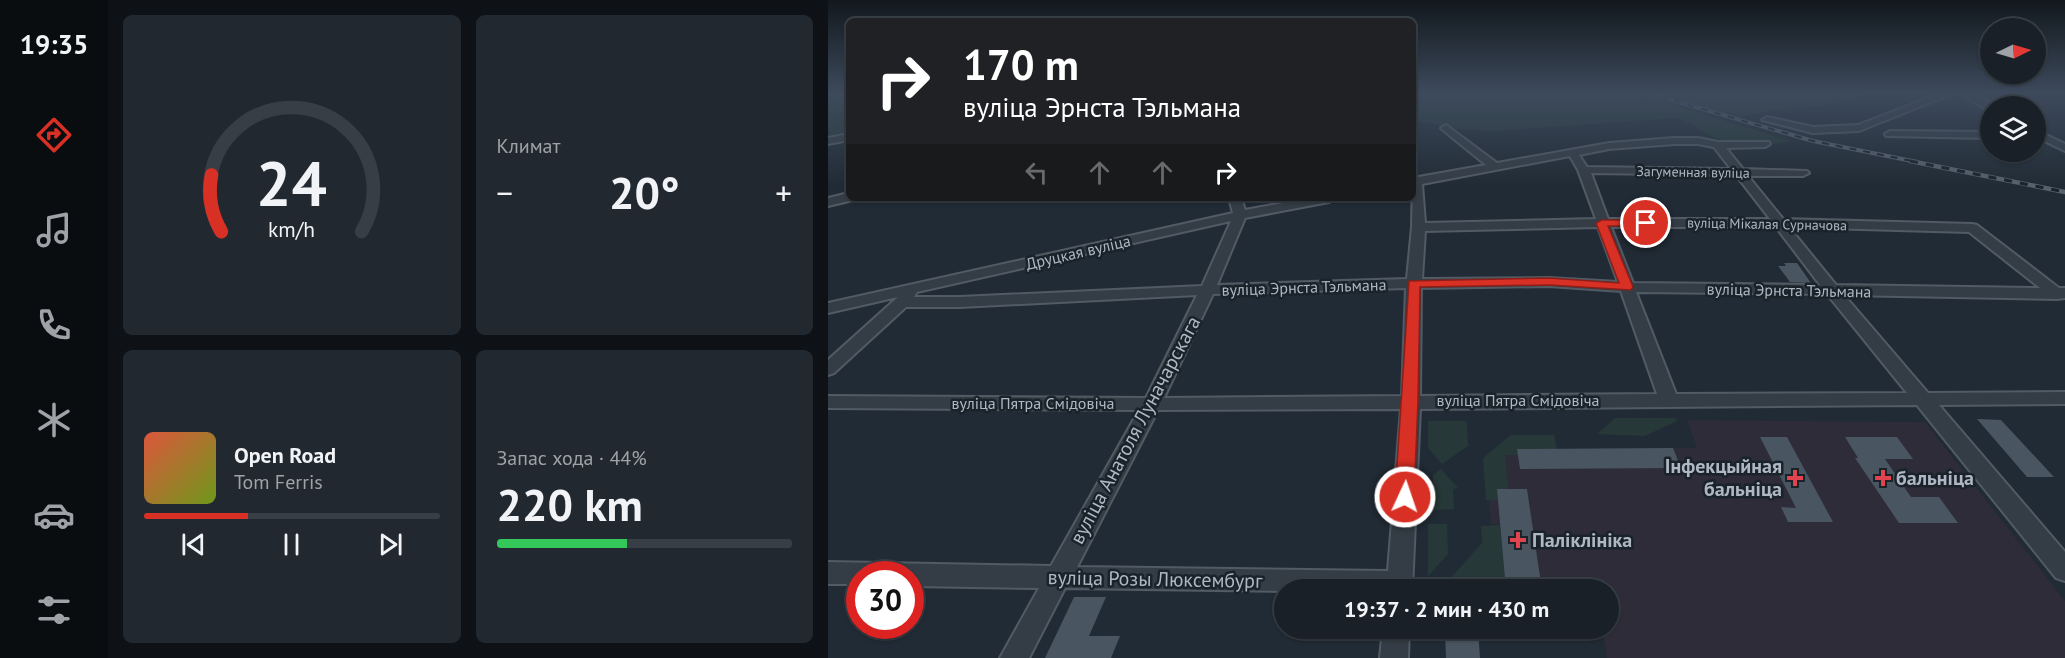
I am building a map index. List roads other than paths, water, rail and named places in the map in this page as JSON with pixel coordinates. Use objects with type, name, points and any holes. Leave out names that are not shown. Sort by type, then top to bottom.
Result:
[{"type":"street","points":[[1782,124],[1803,129],[1853,129],[1868,124]]},
{"type":"street","points":[[1446,128],[1495,167]]},
{"type":"street","points":[[1890,134],[1980,135]]},
{"type":"street","points":[[2046,135],[2065,136]]},
{"type":"street","points":[[828,141],[846,138]]},
{"type":"street","points":[[2046,139],[2065,148]]},
{"type":"street","points":[[1416,182],[1617,145],[1674,141],[1698,141],[1718,145],[1765,144]]},
{"type":"street","points":[[1718,145],[1832,290],[2065,570]]},
{"type":"street","points":[[1572,152],[1584,170],[1668,399]]},
{"type":"street","name":"Загуменная вуліца","points":[[1584,170],[1803,173]]},
{"type":"street","points":[[828,202],[846,198]]},
{"type":"street","points":[[1399,579],[1411,401],[1414,284],[1419,227],[1416,200]]},
{"type":"street","points":[[1236,201],[1240,215]]},
{"type":"street","name":"Друцкая вуліца","points":[[828,308],[908,296],[1240,215],[1313,201]]},
{"type":"street","name":"вуліца Анатоля Луначарскага","points":[[1014,658],[1152,404],[1207,291],[1240,215]]},
{"type":"street","name":"вуліца Мікалая Сурначова","points":[[1419,227],[1602,223],[1780,223],[1972,228],[2062,295]]},
{"type":"street","name":"вуліца Эрнста Тэльмана","points":[[908,296],[960,302],[1311,285],[1549,282],[1627,287],[2062,295]]},
{"type":"street","points":[[828,369],[908,296]]},
{"type":"street","name":"вуліца Пятра Смідовіча","points":[[828,402],[1152,404],[2065,398]]},
{"type":"street","points":[[828,573],[846,573]]},
{"type":"street","name":"вуліца Розы Люксембург","points":[[924,575],[1274,583]]},
{"type":"street","points":[[1394,658],[1395,639]]},
{"type":"railway","points":[[1753,124],[1813,141],[1917,162]]},
{"type":"railway","points":[[1910,161],[2065,192]]},
{"type":"place","name":"Інфекцыйная бальніца","points":[[1795,478]]},
{"type":"place","name":"бальніца","points":[[1883,478]]},
{"type":"place","name":"Паліклініка","points":[[1518,540]]}]
